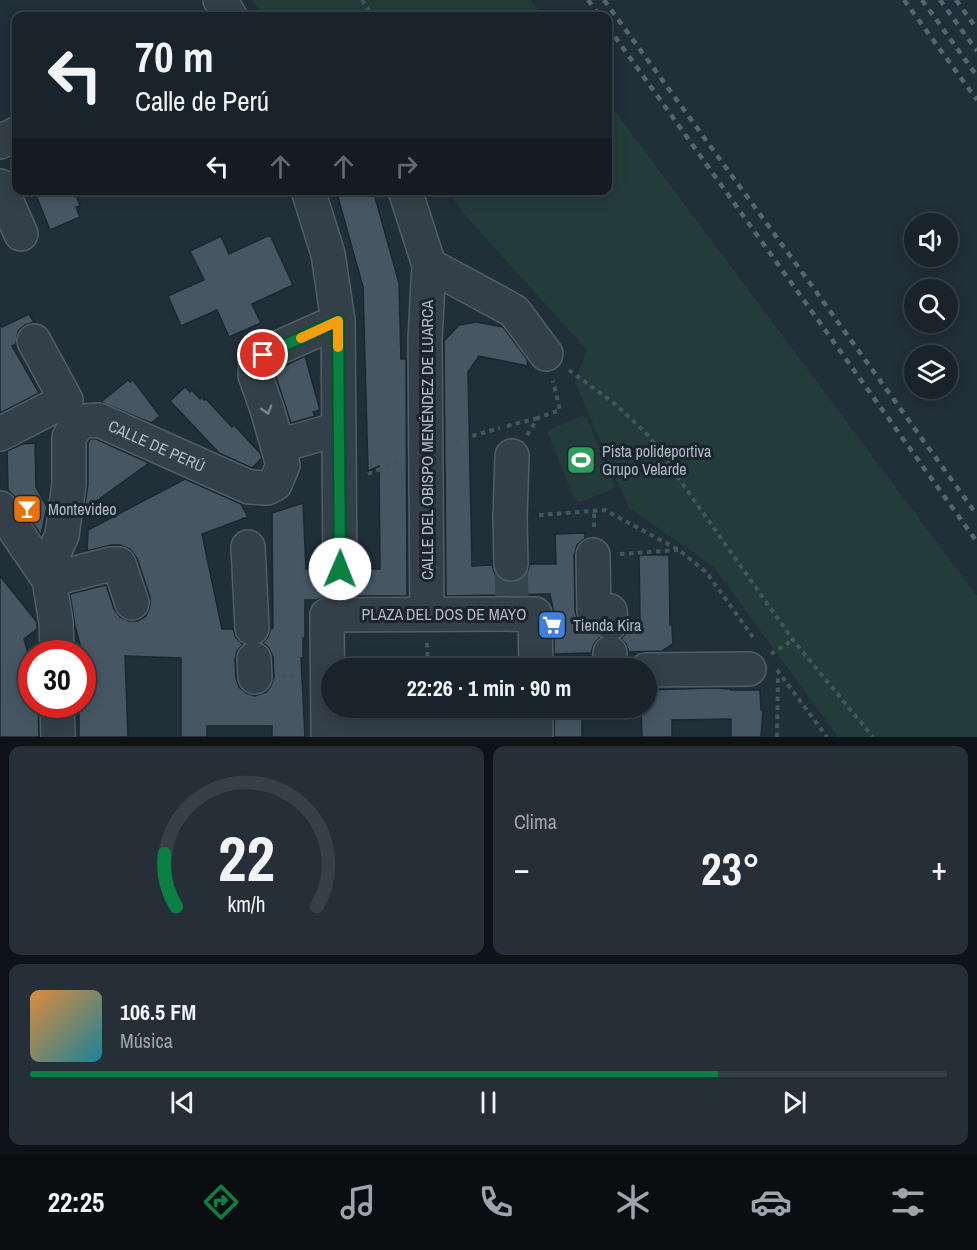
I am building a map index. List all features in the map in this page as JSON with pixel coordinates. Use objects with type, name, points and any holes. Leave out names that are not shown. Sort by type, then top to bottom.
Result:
[{"type":"street","points":[[0,186],[21,234]]},
{"type":"street","points":[[309,195],[327,254],[338,321],[340,594]]},
{"type":"street","name":"CALLE DEL OBISPO MENÉNDEZ DE LUARCA","points":[[407,195],[429,265],[425,339],[427,614]]},
{"type":"street","points":[[429,265],[514,311],[546,354]]},
{"type":"street","name":"CALLE DE PERÚ","points":[[45,573],[62,535],[69,484],[69,437],[77,425],[85,421],[99,420],[249,487],[267,488],[275,484],[283,465],[255,375],[256,360],[338,321]]},
{"type":"street","points":[[0,434],[66,400],[34,341]]},
{"type":"street","points":[[278,447],[339,429]]},
{"type":"street","points":[[511,564],[512,456]]},
{"type":"street","points":[[0,508],[45,573],[56,622],[57,640]]},
{"type":"street","points":[[248,547],[254,655]]},
{"type":"street","points":[[593,555],[594,611],[610,611],[610,648]]},
{"type":"street","points":[[45,573],[119,564],[132,603]]},
{"type":"street","name":"PLAZA DEL DOS DE MAYO","points":[[536,658],[535,614],[512,605],[427,614],[340,594],[327,615],[328,734],[536,733],[536,718]]},
{"type":"street","points":[[657,669],[765,663]]},
{"type":"street","points":[[57,718],[58,737]]},
{"type":"path","points":[[512,456],[538,418],[560,410],[546,354]]},
{"type":"path","points":[[546,354],[615,404],[648,435],[793,640],[873,737]]},
{"type":"path","points":[[464,438],[471,435]]},
{"type":"path","points":[[340,485],[403,459]]},
{"type":"path","points":[[510,517],[605,510],[679,550],[706,573],[765,663],[827,737]]},
{"type":"path","points":[[765,663],[777,737]]},
{"type":"green space","points":[[252,0],[531,0],[540,12],[260,12]]},
{"type":"green space","points":[[612,107],[977,596],[977,737],[838,737],[713,566],[629,508],[575,382],[587,350],[464,214],[451,195],[612,195]]},
{"type":"green space","name":"Pista polideportiva Grupo Velarde","points":[[582,416],[587,418],[614,485],[612,490],[579,502],[574,499],[548,434],[551,429]]},
{"type":"building","points":[[36,195],[76,195],[80,206],[76,207],[80,217],[50,230]]},
{"type":"building","points":[[337,195],[374,195],[399,283],[401,359],[406,359],[407,596],[327,596],[316,600],[305,600],[305,638],[303,638],[303,658],[301,658],[305,737],[272,737],[272,726],[207,726],[207,737],[181,737],[181,658],[125,656],[128,737],[79,737],[79,718],[96,718],[96,640],[79,640],[70,594],[106,585],[114,609],[120,617],[129,621],[138,621],[146,616],[150,606],[150,597],[137,558],[130,549],[120,545],[111,545],[87,551],[88,530],[185,479],[241,504],[248,517],[202,534],[222,629],[233,629],[236,638],[243,644],[237,651],[235,659],[236,678],[239,687],[255,696],[266,692],[274,677],[273,657],[269,648],[263,643],[273,628],[272,513],[303,503],[306,569],[321,569],[324,579],[331,586],[341,588],[350,585],[357,578],[359,569],[380,569],[379,466],[368,471],[363,287]]},
{"type":"building","points":[[270,235],[293,285],[252,304],[261,323],[229,337],[217,310],[181,326],[168,296],[204,280],[190,251],[221,236],[229,254]]},
{"type":"building","points":[[29,314],[34,322],[18,331],[16,344],[12,346],[39,393],[0,413],[0,324],[2,327]]},
{"type":"building","points":[[476,322],[503,327],[527,359],[528,366],[479,356],[468,372],[472,566],[492,565],[495,574],[501,580],[512,583],[521,580],[530,564],[556,564],[555,534],[585,533],[585,538],[577,545],[574,555],[575,611],[578,621],[585,628],[594,630],[600,637],[591,653],[554,654],[554,614],[550,594],[446,596],[444,341],[459,325]]},
{"type":"building","points":[[305,356],[320,410],[313,412],[315,416],[291,423],[274,371]]},
{"type":"building","points":[[128,380],[130,382],[133,380],[160,416],[151,423],[101,402]]},
{"type":"building","points":[[185,387],[190,392],[192,390],[200,399],[201,397],[206,399],[260,453],[262,458],[252,468],[219,453],[170,401]]},
{"type":"building","points":[[90,439],[96,439],[149,463],[84,510],[88,484],[88,443]]},
{"type":"building","points":[[35,443],[36,487],[47,507],[41,535],[8,490],[7,451],[22,444]]},
{"type":"building","points":[[639,555],[669,555],[670,625],[672,625],[673,644],[662,651],[629,652],[621,639],[628,631],[630,622],[640,622]]},
{"type":"building","points":[[0,576],[37,622],[37,629],[24,640],[18,640],[18,718],[38,718],[39,737],[0,737]]},
{"type":"building","points":[[713,688],[760,690],[761,710],[763,710],[761,737],[731,737],[731,719],[672,720],[672,737],[642,737],[641,718],[657,718],[657,690]]},
{"type":"building","points":[[555,718],[582,718],[582,737],[554,737]]},
{"type":"tunnel","points":[[511,564],[512,597]]},
{"type":"tunnel","points":[[340,569],[340,600]]},
{"type":"railway","points":[[588,0],[597,12]]},
{"type":"railway","points":[[604,0],[977,515]]},
{"type":"railway","points":[[904,0],[977,100]]},
{"type":"railway","points":[[922,0],[977,76]]},
{"type":"railway","points":[[940,0],[977,51]]},
{"type":"railway","points":[[956,0],[977,29]]},
{"type":"railway","points":[[612,33],[977,542]]},
{"type":"slow traffic","points":[[301,338],[338,321],[338,347]]},
{"type":"place","name":"Pista polideportiva Grupo Velarde","points":[[581,460]]},
{"type":"place","name":"Montevideo","points":[[27,509]]},
{"type":"place","name":"Tienda Kira","points":[[552,625]]},
{"type":"route","points":[[263,355],[338,321],[340,569]]}]
